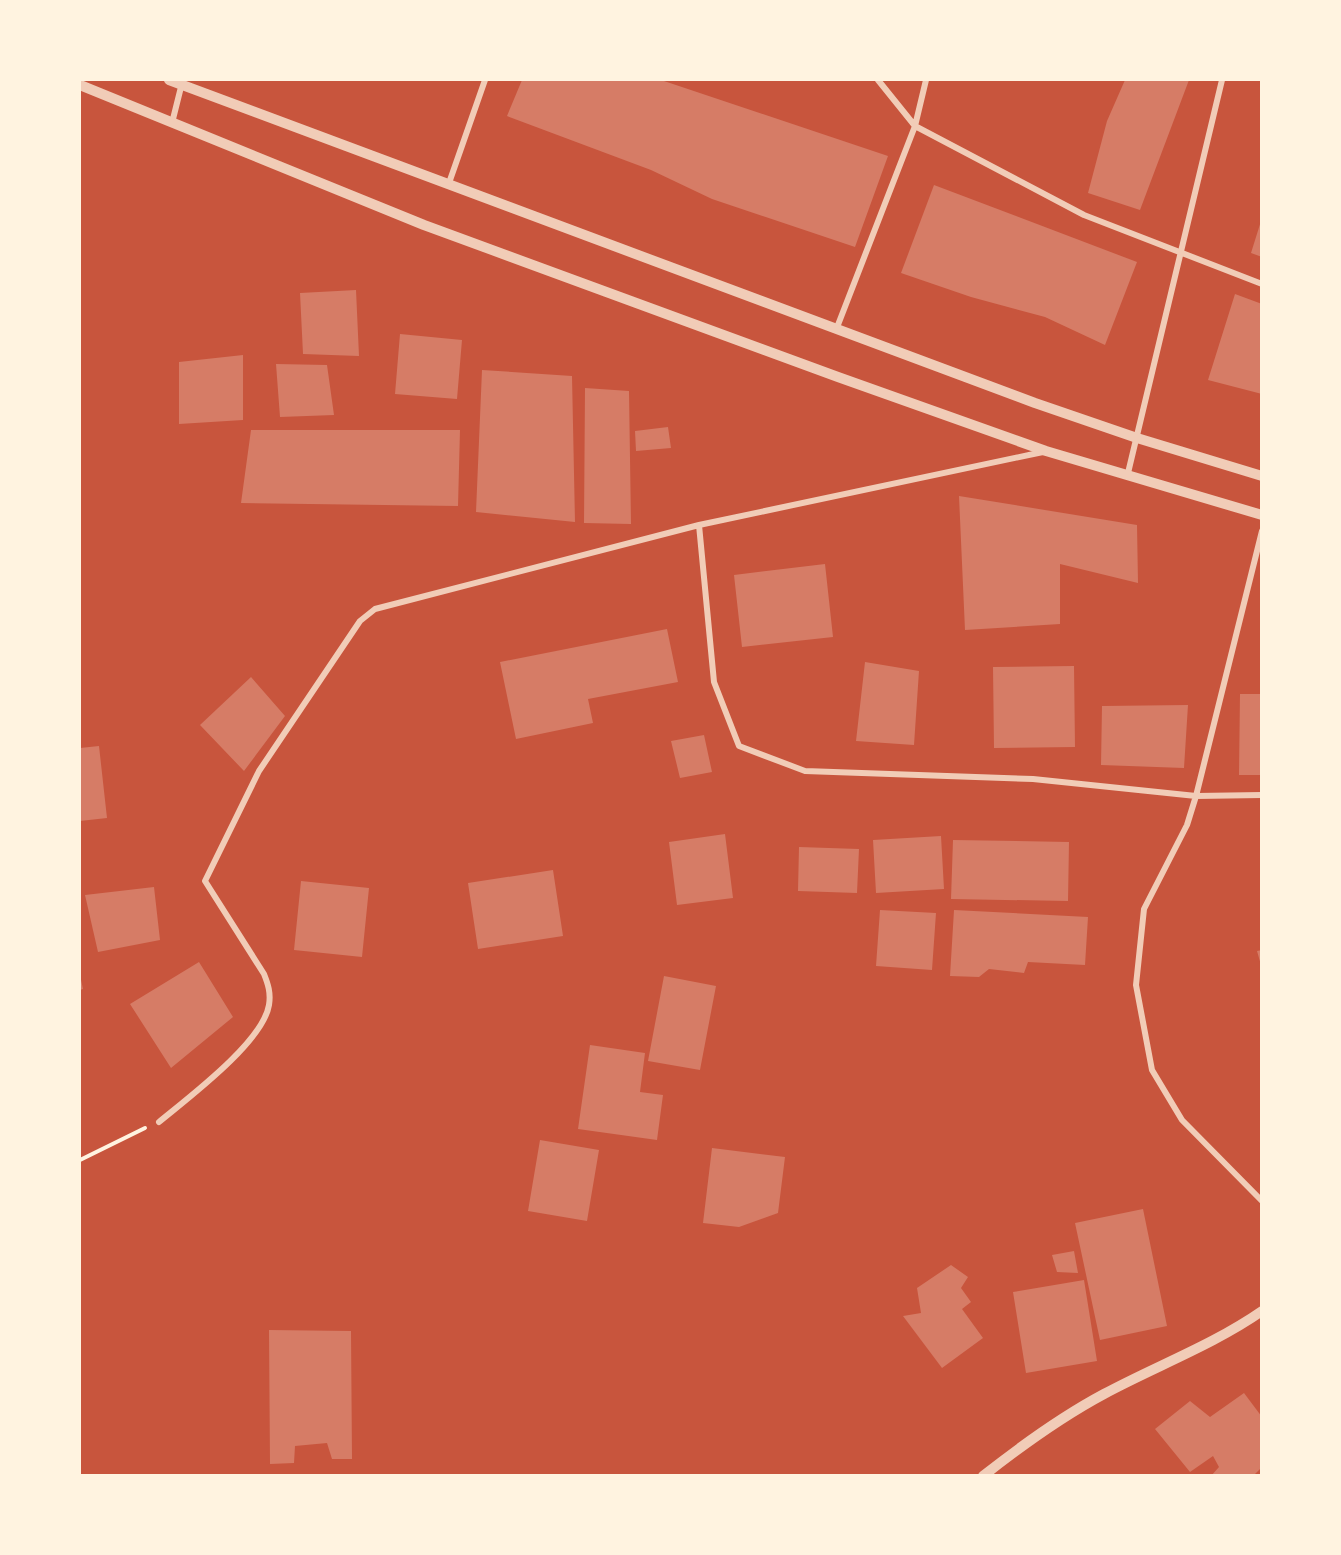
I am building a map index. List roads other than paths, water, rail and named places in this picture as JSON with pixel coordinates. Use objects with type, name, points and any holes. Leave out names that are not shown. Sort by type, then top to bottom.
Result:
[{"type":"street","points":[[169,80],[182,82],[836,331],[1137,438],[1262,476]]},
{"type":"street","points":[[449,183],[485,80]]},
{"type":"street","points":[[878,80],[915,126],[1084,215],[1262,284]]},
{"type":"street","points":[[836,331],[915,126],[926,80]]},
{"type":"street","points":[[1128,473],[1222,80]]},
{"type":"street","points":[[172,123],[182,82]]},
{"type":"street","points":[[80,85],[424,225],[1046,451],[1128,473],[1262,515]]},
{"type":"street","points":[[159,1122],[210,1081],[260,1028],[269,1007],[270,990],[264,974],[205,881],[260,771],[360,621],[375,609],[699,525],[1046,451]]},
{"type":"street","points":[[699,525],[714,682],[739,746],[805,771],[1033,779],[1196,796],[1262,795]]},
{"type":"street","points":[[1262,531],[1187,825],[1144,909],[1136,985],[1152,1070],[1182,1120],[1262,1201]]},
{"type":"street","points":[[983,1476],[1029,1440],[1102,1395],[1237,1328],[1262,1311]]}]
